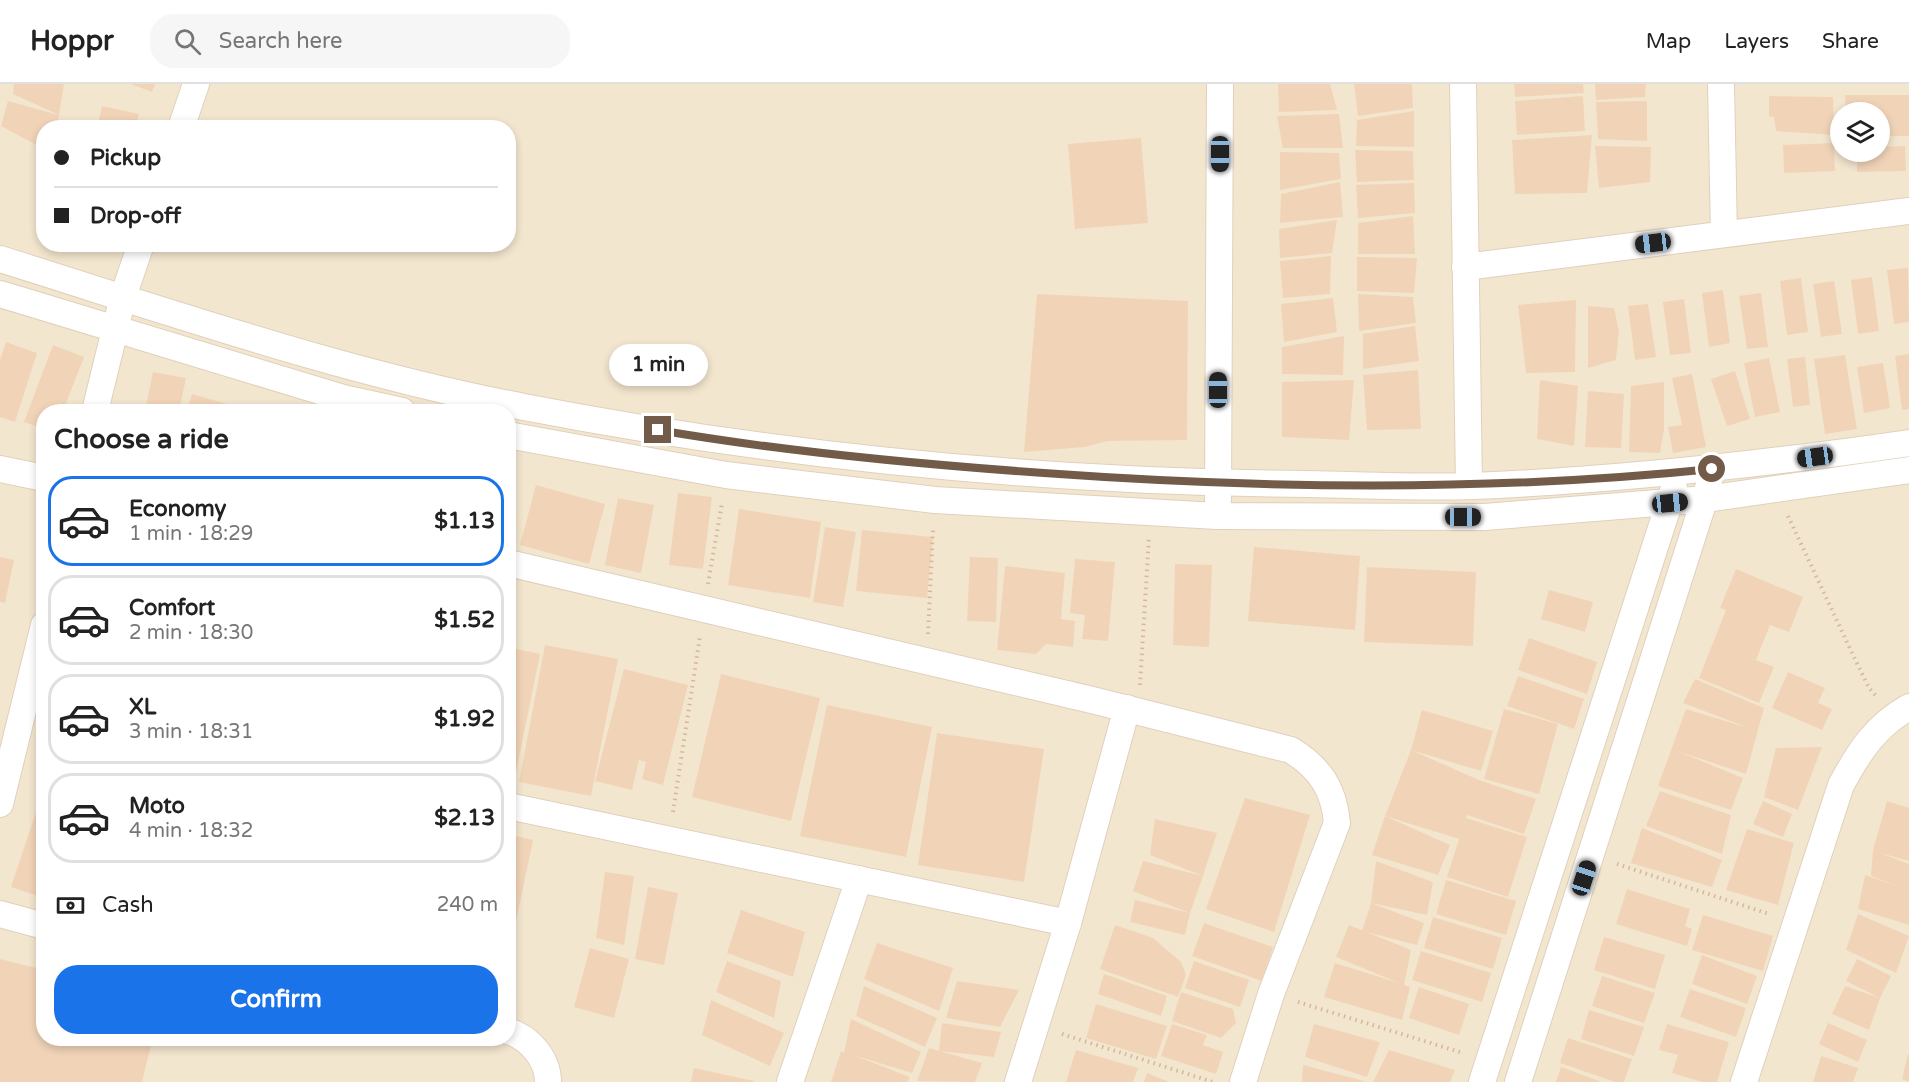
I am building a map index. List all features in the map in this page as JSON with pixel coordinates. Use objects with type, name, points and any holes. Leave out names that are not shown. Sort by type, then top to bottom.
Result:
[{"type":"street","points":[[184,120],[196,84]]},
{"type":"street","points":[[1217,516],[1220,84]]},
{"type":"street","points":[[1463,84],[1469,486]]},
{"type":"street","points":[[1721,84],[1724,234]]},
{"type":"street","points":[[1465,267],[1909,211]]},
{"type":"street","points":[[97,404],[123,297],[138,252]]},
{"type":"street","points":[[0,259],[353,368],[509,404]]},
{"type":"street","points":[[0,294],[115,331],[370,404]]},
{"type":"street","points":[[516,406],[726,442],[935,466],[1218,484],[1469,486],[1677,473],[1909,443]]},
{"type":"street","points":[[516,436],[726,475],[935,500],[1217,516],[1485,517],[1670,503],[1909,470]]},
{"type":"street","points":[[0,469],[36,476]]},
{"type":"street","points":[[1677,473],[1670,503],[1486,1072],[1520,1077],[1706,499],[1712,469]]},
{"type":"street","points":[[516,565],[1133,710],[1291,750],[1320,772],[1329,787],[1337,823],[1271,994],[1243,1082]]},
{"type":"street","points":[[0,804],[36,658]]},
{"type":"street","points":[[1018,1082],[1133,710]]},
{"type":"street","points":[[1744,1082],[1841,785],[1862,746],[1901,711]]},
{"type":"street","points":[[516,808],[1068,923]]},
{"type":"street","points":[[790,1082],[859,879]]},
{"type":"street","points":[[0,914],[36,924]]},
{"type":"street","points":[[516,1036],[532,1045],[542,1060],[548,1082]]},
{"type":"path","points":[[668,840],[726,475]]},
{"type":"path","points":[[1776,489],[1869,688],[1901,711]]},
{"type":"path","points":[[927,661],[935,500]]},
{"type":"path","points":[[1133,710],[1151,513]]},
{"type":"path","points":[[1591,856],[1796,923]]},
{"type":"path","points":[[1271,994],[1486,1072]]},
{"type":"path","points":[[1036,1026],[1213,1082]]},
{"type":"shaded area","points":[[0,84],[1909,84],[1909,1082],[0,1082]]},
{"type":"building","points":[[14,84],[64,84],[59,115],[13,94]]},
{"type":"building","points":[[131,84],[155,84],[152,92]]},
{"type":"building","points":[[1278,84],[1330,84],[1337,110],[1279,112]]},
{"type":"building","points":[[1354,84],[1412,84],[1413,108],[1358,116]]},
{"type":"building","points":[[1514,84],[1583,84],[1584,93],[1515,97]]},
{"type":"building","points":[[1595,84],[1646,84],[1645,97],[1596,100]]},
{"type":"building","points":[[1845,95],[1909,95],[1909,136],[1890,136],[1890,102],[1845,102]]},
{"type":"building","points":[[1583,96],[1585,131],[1517,135],[1515,101]]},
{"type":"building","points":[[1769,96],[1833,97],[1833,102],[1830,102],[1830,135],[1776,131],[1774,117],[1769,116]]},
{"type":"building","points":[[8,101],[59,115],[58,120],[36,120],[36,145],[1,126]]},
{"type":"building","points":[[1647,101],[1647,141],[1598,139],[1596,102]]},
{"type":"building","points":[[102,106],[139,114],[138,120],[99,120]]},
{"type":"building","points":[[1414,111],[1414,147],[1356,146],[1357,120]]},
{"type":"building","points":[[1339,114],[1343,148],[1283,148],[1277,116]]},
{"type":"building","points":[[1592,135],[1587,193],[1515,194],[1512,140]]},
{"type":"building","points":[[1141,138],[1148,223],[1075,229],[1068,144]]},
{"type":"building","points":[[1830,143],[1830,162],[1835,162],[1835,171],[1784,173],[1783,145]]},
{"type":"building","points":[[1595,146],[1651,147],[1650,182],[1599,188]]},
{"type":"building","points":[[1905,146],[1906,171],[1857,172],[1857,162],[1890,162],[1890,147]]},
{"type":"building","points":[[1355,150],[1413,151],[1414,180],[1357,182]]},
{"type":"building","points":[[1280,152],[1339,153],[1341,179],[1280,190]]},
{"type":"building","points":[[1340,182],[1343,217],[1280,223],[1281,194]]},
{"type":"building","points":[[1414,183],[1415,213],[1358,218],[1356,185]]},
{"type":"building","points":[[1413,216],[1415,254],[1358,254],[1358,223]]},
{"type":"building","points":[[1337,220],[1332,253],[1280,258],[1279,229]]},
{"type":"building","points":[[1331,256],[1330,294],[1283,298],[1280,261]]},
{"type":"building","points":[[1357,257],[1417,258],[1414,293],[1357,291]]},
{"type":"building","points":[[1908,268],[1909,322],[1894,324],[1887,270]]},
{"type":"building","points":[[1872,277],[1879,331],[1858,334],[1851,280]]},
{"type":"building","points":[[1801,278],[1808,332],[1787,335],[1780,281]]},
{"type":"building","points":[[1834,281],[1842,334],[1821,337],[1813,284]]},
{"type":"building","points":[[1723,290],[1730,343],[1709,347],[1702,293]]},
{"type":"building","points":[[1761,293],[1768,347],[1747,349],[1739,296]]},
{"type":"building","points":[[1037,294],[1188,301],[1187,440],[1107,441],[1085,447],[1024,452]]},
{"type":"building","points":[[1358,294],[1413,297],[1416,323],[1359,331]]},
{"type":"building","points":[[1333,298],[1337,332],[1284,342],[1281,304]]},
{"type":"building","points":[[1684,299],[1691,353],[1670,355],[1663,302]]},
{"type":"building","points":[[1576,300],[1575,372],[1526,373],[1518,305]]},
{"type":"building","points":[[1648,304],[1656,357],[1635,360],[1628,306]]},
{"type":"building","points":[[1588,306],[1614,308],[1619,331],[1616,360],[1588,368]]},
{"type":"building","points":[[1415,326],[1419,361],[1363,369],[1363,334]]},
{"type":"building","points":[[1344,336],[1343,375],[1282,374],[1282,347]]},
{"type":"building","points":[[6,342],[37,353],[15,422],[0,417],[0,360]]},
{"type":"building","points":[[53,345],[84,357],[66,404],[36,404],[36,426],[24,422]]},
{"type":"building","points":[[1909,354],[1909,409],[1902,410],[1895,356]]},
{"type":"building","points":[[1845,355],[1857,429],[1825,434],[1814,359]]},
{"type":"building","points":[[1805,357],[1810,405],[1793,407],[1787,359]]},
{"type":"building","points":[[1769,358],[1780,412],[1755,417],[1744,363]]},
{"type":"building","points":[[1883,363],[1890,408],[1864,413],[1857,367]]},
{"type":"building","points":[[1418,370],[1421,429],[1367,430],[1363,375]]},
{"type":"building","points":[[1735,371],[1750,419],[1727,426],[1711,379]]},
{"type":"building","points":[[153,372],[186,378],[180,404],[146,404]]},
{"type":"building","points":[[1692,374],[1706,447],[1673,453],[1668,427],[1682,425],[1672,378]]},
{"type":"building","points":[[1354,380],[1349,440],[1282,437],[1282,382]]},
{"type":"building","points":[[1540,380],[1578,386],[1574,446],[1537,439]]},
{"type":"building","points":[[1664,382],[1664,429],[1660,453],[1629,452],[1631,386]]},
{"type":"building","points":[[1588,391],[1624,394],[1621,448],[1585,447]]},
{"type":"building","points":[[192,394],[227,404],[189,404]]},
{"type":"building","points":[[536,485],[605,504],[589,564],[520,545]]},
{"type":"building","points":[[678,493],[712,497],[703,569],[669,565]]},
{"type":"building","points":[[618,498],[654,505],[641,573],[605,565]]},
{"type":"building","points":[[739,509],[821,522],[810,598],[728,585]]},
{"type":"building","points":[[825,527],[856,532],[843,607],[813,602]]},
{"type":"building","points":[[862,530],[933,537],[927,598],[856,591]]},
{"type":"building","points":[[1254,547],[1360,556],[1355,630],[1248,621]]},
{"type":"building","points":[[0,557],[14,560],[5,603],[0,602]]},
{"type":"building","points":[[970,557],[998,558],[996,622],[967,621]]},
{"type":"building","points":[[1075,559],[1115,562],[1108,641],[1082,639],[1085,615],[1070,613]]},
{"type":"building","points":[[1175,564],[1212,565],[1209,647],[1173,645]]},
{"type":"building","points":[[1005,566],[1065,573],[1061,619],[1075,621],[1073,647],[1046,644],[1036,654],[997,650]]},
{"type":"building","points":[[1367,567],[1476,572],[1473,646],[1364,642]]},
{"type":"building","points":[[1736,569],[1803,597],[1789,632],[1770,625],[1756,660],[1774,667],[1759,703],[1699,678],[1726,610],[1720,608]]},
{"type":"building","points":[[1549,590],[1593,602],[1585,632],[1541,619]]},
{"type":"building","points":[[1529,638],[1597,662],[1587,694],[1518,670]]},
{"type":"building","points":[[545,645],[618,659],[591,796],[519,782]]},
{"type":"building","points":[[516,649],[540,654],[516,772]]},
{"type":"building","points":[[624,669],[688,685],[663,785],[642,779],[646,762],[639,760],[632,790],[595,781]]},
{"type":"building","points":[[1788,672],[1825,688],[1818,703],[1832,709],[1822,730],[1772,708]]},
{"type":"building","points":[[721,674],[820,698],[791,821],[692,797]]},
{"type":"building","points":[[1518,676],[1584,699],[1574,729],[1507,706]]},
{"type":"building","points":[[1695,679],[1764,708],[1746,774],[1677,751],[1743,778],[1731,810],[1658,786],[1686,709],[1749,728],[1683,703]]},
{"type":"building","points":[[827,705],[932,727],[906,857],[800,836]]},
{"type":"building","points":[[1504,709],[1558,724],[1539,794],[1484,779]]},
{"type":"building","points":[[1422,710],[1493,731],[1481,771],[1411,750]]},
{"type":"building","points":[[937,733],[1044,749],[1024,882],[918,865]]},
{"type":"building","points":[[1822,747],[1798,810],[1764,797],[1776,748]]},
{"type":"building","points":[[1411,750],[1479,780],[1536,799],[1524,834],[1467,815],[1466,818],[1527,837],[1508,897],[1447,877],[1459,839],[1385,816]]},
{"type":"building","points":[[1660,791],[1731,815],[1722,854],[1646,826]]},
{"type":"building","points":[[1245,798],[1310,815],[1274,932],[1206,909]]},
{"type":"building","points":[[1763,801],[1792,814],[1783,837],[1753,824]]},
{"type":"building","points":[[1887,801],[1909,808],[1909,861],[1880,853],[1909,864],[1909,925],[1858,909],[1865,875],[1900,887],[1871,876],[1873,850]]},
{"type":"building","points":[[36,812],[36,895],[11,887]]},
{"type":"building","points":[[1385,816],[1450,845],[1438,875],[1372,855]]},
{"type":"building","points":[[1155,819],[1217,833],[1203,876],[1150,855]]},
{"type":"building","points":[[1642,828],[1722,860],[1712,887],[1631,863]]},
{"type":"building","points":[[1747,829],[1794,843],[1778,905],[1726,890]]},
{"type":"building","points":[[516,836],[533,840],[516,921]]},
{"type":"building","points":[[1143,861],[1203,876],[1190,913],[1133,891]]},
{"type":"building","points":[[1376,861],[1433,882],[1427,915],[1371,903]]},
{"type":"building","points":[[605,872],[634,876],[624,945],[596,938]]},
{"type":"building","points":[[1446,880],[1516,901],[1506,935],[1436,914]]},
{"type":"building","points":[[648,887],[678,893],[664,965],[635,959]]},
{"type":"building","points":[[1627,889],[1690,909],[1685,926],[1692,929],[1687,946],[1616,924]]},
{"type":"building","points":[[1135,900],[1190,913],[1185,935],[1130,922]]},
{"type":"building","points":[[1371,903],[1424,923],[1417,945],[1362,931]]},
{"type":"building","points":[[741,910],[805,932],[793,977],[727,953]]},
{"type":"building","points":[[1858,914],[1909,936],[1896,973],[1846,950]]},
{"type":"building","points":[[1703,915],[1773,936],[1763,971],[1692,950]]},
{"type":"building","points":[[1433,917],[1502,938],[1493,969],[1424,948]]},
{"type":"building","points":[[1204,923],[1273,947],[1262,981],[1192,956]]},
{"type":"building","points":[[1115,925],[1153,938],[1181,962],[1186,975],[1178,997],[1100,969]]},
{"type":"building","points":[[1349,925],[1411,950],[1404,985],[1410,987],[1402,1020],[1324,997],[1335,963],[1399,983],[1336,957]]},
{"type":"building","points":[[1604,937],[1665,955],[1655,989],[1594,970]]},
{"type":"building","points":[[877,943],[953,968],[939,1011],[864,979]]},
{"type":"building","points":[[590,948],[629,959],[614,1018],[574,1007]]},
{"type":"building","points":[[1421,951],[1491,973],[1482,1002],[1412,980]]},
{"type":"building","points":[[1702,955],[1757,976],[1747,1004],[1692,984]]},
{"type":"building","points":[[0,959],[36,968],[36,1046],[151,1046],[142,1082],[0,1082]]},
{"type":"building","points":[[1857,959],[1891,976],[1880,998],[1846,981]]},
{"type":"building","points":[[727,961],[781,981],[774,1018],[716,992]]},
{"type":"building","points":[[1194,961],[1249,980],[1240,1007],[1185,988]]},
{"type":"building","points":[[1104,974],[1167,996],[1161,1016],[1098,994]]},
{"type":"building","points":[[1602,976],[1655,993],[1644,1023],[1592,1006]]},
{"type":"building","points":[[957,981],[1019,990],[1000,1027],[946,1018]]},
{"type":"building","points":[[864,986],[937,1018],[925,1047],[856,1016]]},
{"type":"building","points":[[1845,986],[1880,998],[1869,1030],[1832,1014]]},
{"type":"building","points":[[1419,987],[1469,1004],[1459,1035],[1409,1018]]},
{"type":"building","points":[[1690,989],[1746,1008],[1736,1037],[1680,1017]]},
{"type":"building","points":[[1181,992],[1233,1009],[1236,1023],[1221,1038],[1172,1021]]},
{"type":"building","points":[[711,1000],[784,1033],[770,1066],[702,1035]]},
{"type":"building","points":[[1096,1004],[1167,1026],[1156,1059],[1086,1038]]},
{"type":"building","points":[[1589,1010],[1644,1027],[1634,1056],[1581,1039]]},
{"type":"building","points":[[851,1019],[921,1052],[912,1073],[853,1055],[910,1077],[907,1082],[831,1082],[841,1051],[844,1053]]},
{"type":"building","points":[[942,1023],[1001,1032],[994,1057],[939,1051]]},
{"type":"building","points":[[1828,1023],[1867,1040],[1858,1062],[1819,1044]]},
{"type":"building","points":[[1172,1024],[1207,1035],[1203,1045],[1223,1052],[1216,1074],[1161,1056]]},
{"type":"building","points":[[1314,1024],[1380,1042],[1367,1077],[1305,1057]]},
{"type":"building","points":[[1667,1024],[1729,1042],[1717,1082],[1702,1082],[1672,1073],[1678,1055],[1659,1050]]},
{"type":"building","points":[[1568,1038],[1632,1059],[1624,1082],[1615,1082],[1560,1063]]},
{"type":"building","points":[[929,1048],[982,1063],[975,1082],[917,1081]]},
{"type":"building","points":[[1076,1050],[1138,1068],[1133,1082],[1066,1082]]},
{"type":"building","points":[[1389,1050],[1455,1070],[1450,1082],[1373,1082]]},
{"type":"building","points":[[1909,1055],[1909,1082],[1902,1079]]},
{"type":"building","points":[[1821,1056],[1858,1068],[1853,1082],[1813,1082]]},
{"type":"building","points":[[1303,1065],[1364,1081],[1364,1082],[1302,1082]]},
{"type":"building","points":[[1561,1067],[1602,1082],[1556,1082]]},
{"type":"building","points":[[694,1068],[754,1081],[754,1082],[691,1082]]},
{"type":"building","points":[[1147,1073],[1169,1082],[1144,1082]]},
{"type":"route","points":[[658,430],[726,442],[935,466],[1154,482],[1469,486],[1712,469]]}]
